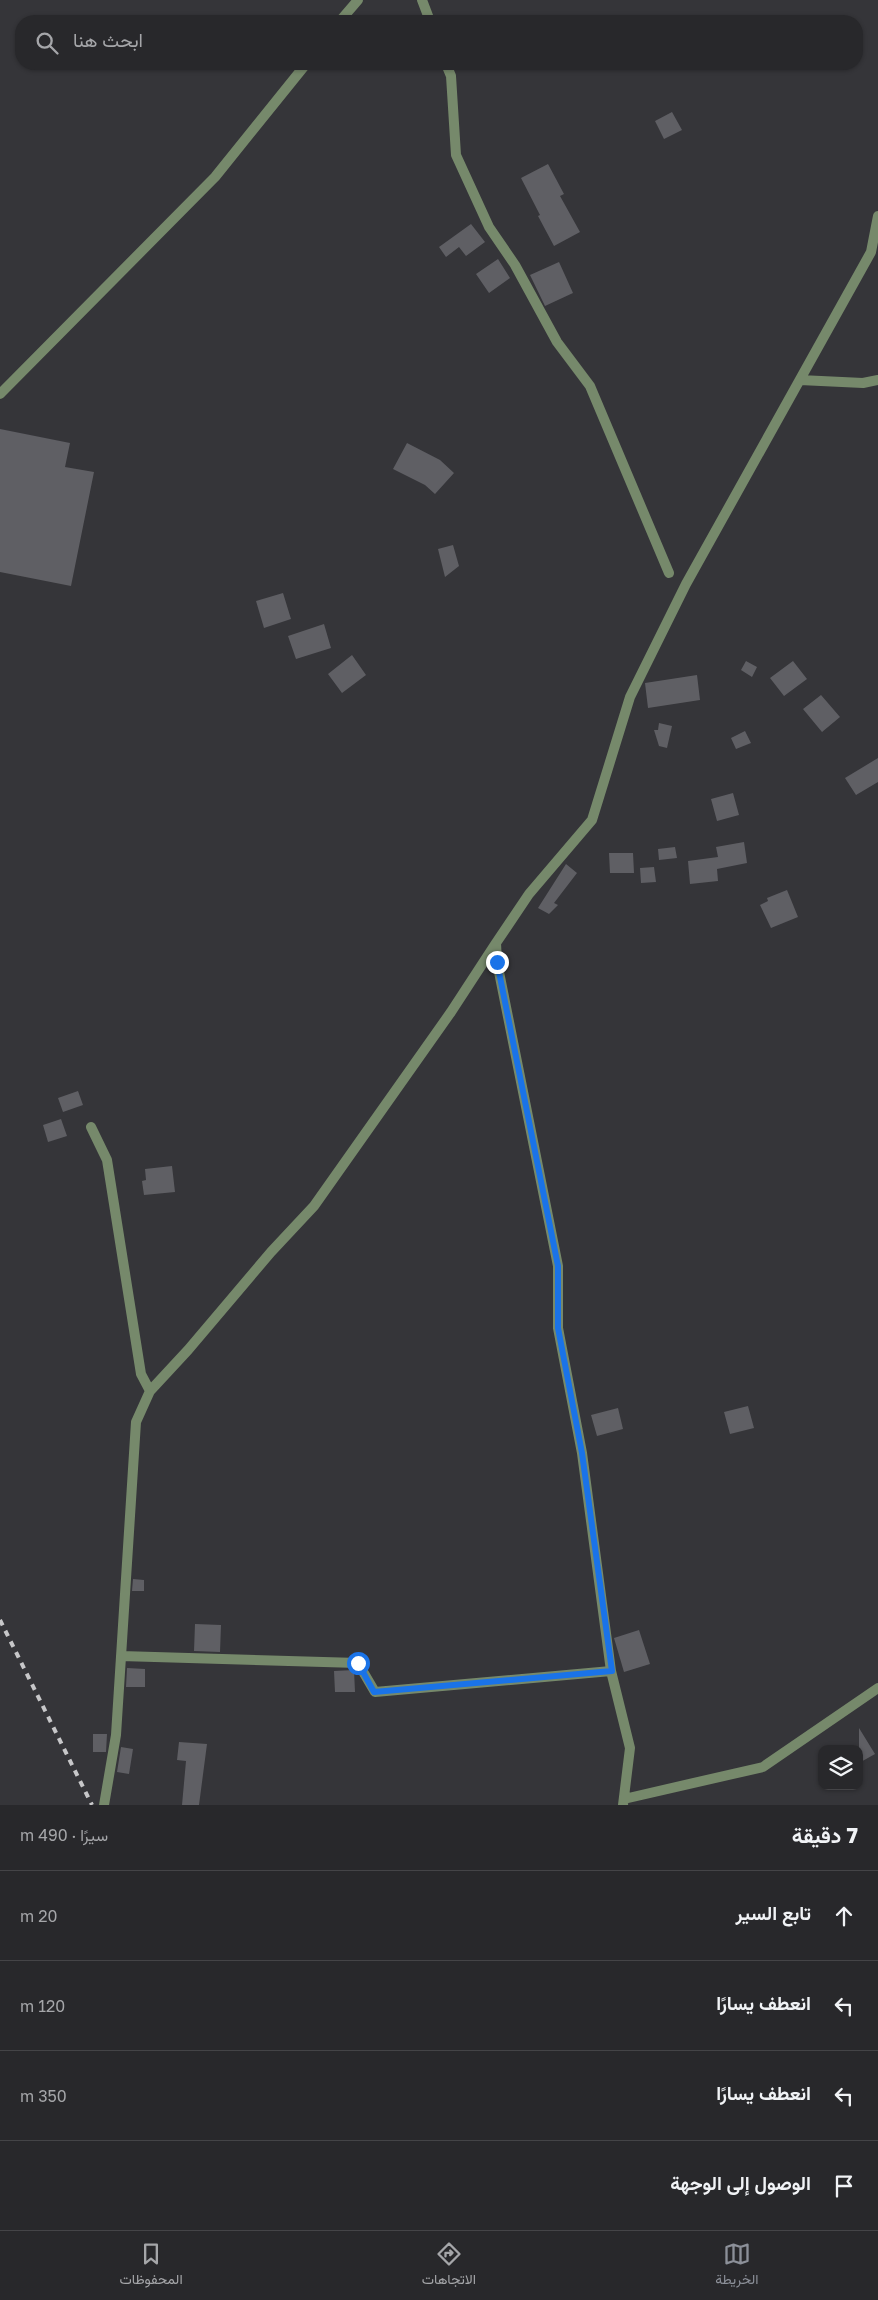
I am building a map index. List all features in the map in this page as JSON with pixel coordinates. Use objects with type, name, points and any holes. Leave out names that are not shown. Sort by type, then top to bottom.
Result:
[{"type":"street","points":[[345,15],[358,0]]},
{"type":"street","points":[[422,0],[428,15]]},
{"type":"street","points":[[0,394],[215,177],[301,70]]},
{"type":"street","points":[[448,70],[451,76],[456,155],[489,227],[515,265],[557,342],[590,386],[668,573]]},
{"type":"street","points":[[104,1805],[116,1735],[136,1422],[150,1391],[188,1350],[271,1252],[314,1206],[451,1012],[530,894],[592,820],[630,697],[686,584],[871,252],[878,216]]},
{"type":"street","points":[[800,380],[863,384],[878,380]]},
{"type":"street","points":[[496,943],[497,962],[558,1266],[558,1328],[582,1453],[612,1671],[630,1748],[623,1802],[763,1767],[878,1688]]},
{"type":"street","points":[[91,1127],[108,1160],[141,1374],[150,1391]]},
{"type":"street","points":[[121,1656],[358,1663],[374,1692],[612,1671]]},
{"type":"building","points":[[672,112],[682,130],[664,139],[655,121]]},
{"type":"building","points":[[548,164],[564,194],[560,196],[580,232],[554,246],[521,178]]},
{"type":"building","points":[[471,224],[485,242],[466,256],[459,247],[446,257],[439,247]]},
{"type":"building","points":[[498,259],[510,278],[489,293],[476,274]]},
{"type":"building","points":[[559,262],[573,293],[545,306],[530,275]]},
{"type":"building","points":[[0,429],[70,443],[65,467],[94,472],[71,586],[0,572]]},
{"type":"building","points":[[407,443],[440,460],[454,473],[435,494],[425,485],[393,469]]},
{"type":"building","points":[[453,545],[459,566],[445,577],[438,549]]},
{"type":"building","points":[[283,593],[291,619],[264,628],[256,601]]},
{"type":"building","points":[[324,624],[331,648],[296,659],[288,636]]},
{"type":"building","points":[[352,655],[366,675],[342,693],[328,674]]},
{"type":"building","points":[[746,661],[757,667],[752,677],[741,670]]},
{"type":"building","points":[[793,661],[807,679],[784,696],[770,678]]},
{"type":"building","points":[[697,675],[700,700],[648,708],[645,683]]},
{"type":"building","points":[[821,695],[840,717],[822,732],[803,709]]},
{"type":"building","points":[[659,723],[672,726],[667,748],[659,746],[654,730],[658,730]]},
{"type":"building","points":[[745,731],[751,743],[736,749],[731,738]]},
{"type":"building","points":[[878,758],[878,782],[856,795],[845,778]]},
{"type":"building","points":[[733,793],[739,815],[717,821],[711,799]]},
{"type":"building","points":[[744,842],[747,863],[717,869],[718,881],[690,884],[688,861],[718,857],[716,847]]},
{"type":"building","points":[[675,847],[677,858],[659,860],[658,849]]},
{"type":"building","points":[[609,853],[633,853],[634,873],[610,873]]},
{"type":"building","points":[[566,864],[577,873],[554,903],[558,905],[549,914],[538,908]]},
{"type":"building","points":[[654,867],[656,882],[641,883],[640,868]]},
{"type":"building","points":[[787,890],[798,917],[771,928],[760,905],[768,901],[767,898]]},
{"type":"building","points":[[78,1091],[83,1105],[63,1112],[58,1098]]},
{"type":"building","points":[[61,1119],[67,1136],[48,1142],[43,1125]]},
{"type":"building","points":[[172,1166],[175,1192],[144,1195],[142,1181],[146,1180],[145,1169]]},
{"type":"building","points":[[748,1406],[754,1428],[730,1434],[724,1412]]},
{"type":"building","points":[[618,1408],[623,1429],[597,1436],[591,1415]]},
{"type":"building","points":[[133,1579],[144,1580],[144,1591],[132,1591]]},
{"type":"building","points":[[195,1624],[221,1625],[220,1652],[194,1651]]},
{"type":"building","points":[[639,1630],[650,1664],[624,1672],[614,1638]]},
{"type":"building","points":[[127,1668],[145,1669],[145,1687],[126,1687]]},
{"type":"building","points":[[354,1670],[355,1692],[335,1692],[334,1671]]},
{"type":"building","points":[[859,1728],[875,1754],[863,1761],[863,1745],[859,1745]]},
{"type":"building","points":[[93,1734],[107,1734],[106,1752],[93,1752]]},
{"type":"building","points":[[179,1742],[207,1744],[199,1805],[182,1805],[186,1761],[177,1760]]},
{"type":"building","points":[[121,1747],[133,1749],[129,1774],[117,1772]]},
{"type":"railway","points":[[0,1620],[92,1805]]},
{"type":"route","points":[[358,1663],[374,1692],[612,1671],[582,1453],[558,1328],[558,1266],[497,962]]}]
